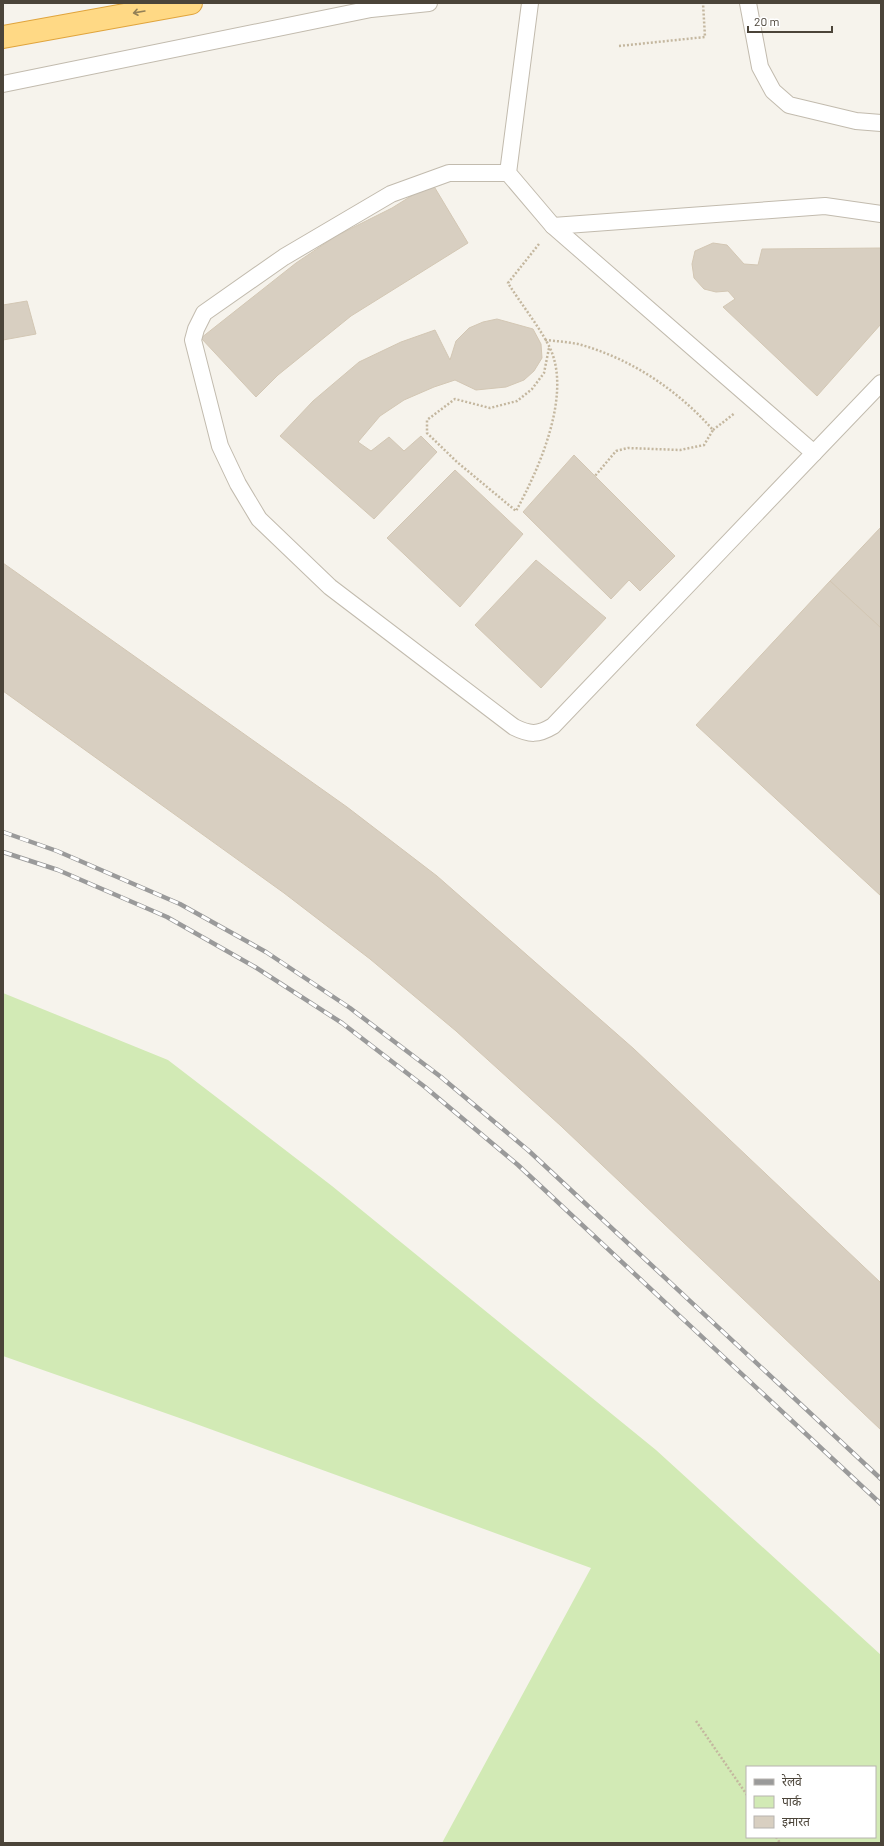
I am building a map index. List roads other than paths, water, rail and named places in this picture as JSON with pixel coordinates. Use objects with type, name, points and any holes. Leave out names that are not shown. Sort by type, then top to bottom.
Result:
[{"type":"highway","points":[[3,37],[191,3]]},
{"type":"lane","points":[[3,84],[371,9],[429,3]]},
{"type":"lane","points":[[530,3],[508,173],[553,226],[814,453]]},
{"type":"lane","points":[[748,3],[760,67],[772,91],[789,105],[856,121],[881,123]]},
{"type":"lane","points":[[508,173],[449,173],[391,194],[284,257],[204,314],[196,329],[193,340],[220,446],[238,484],[259,519],[330,587],[514,727],[526,733],[544,732],[553,726],[881,383]]},
{"type":"lane","points":[[553,226],[825,206],[881,214]]},
{"type":"railway","points":[[3,832],[57,851],[180,904],[266,952],[350,1008],[441,1077],[529,1151],[881,1479]]},
{"type":"railway","points":[[3,852],[58,870],[167,917],[255,967],[342,1023],[425,1087],[518,1165],[881,1504]]}]
